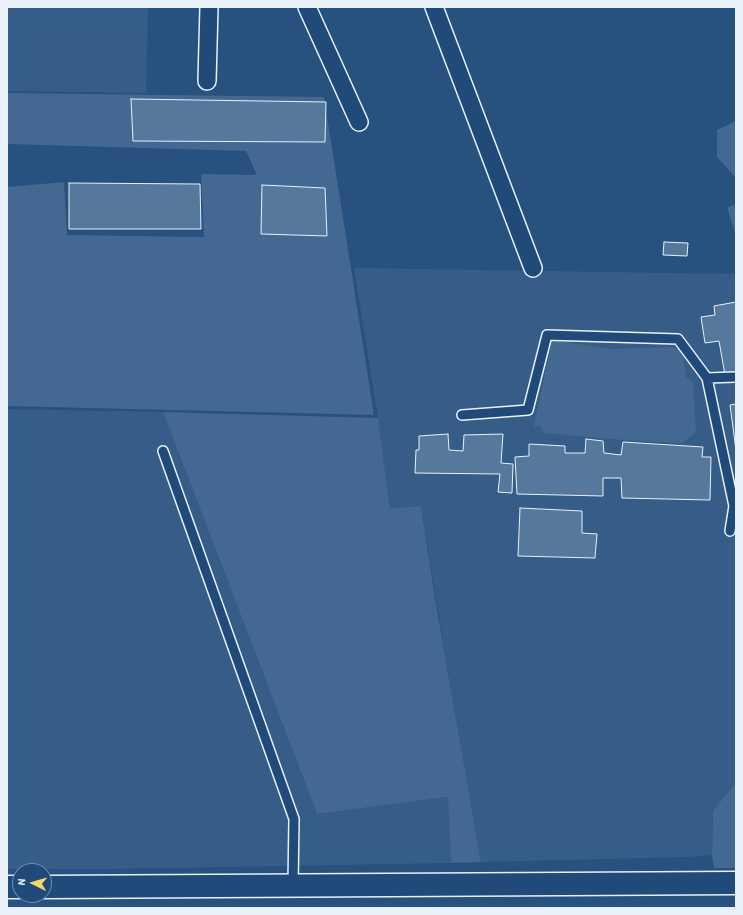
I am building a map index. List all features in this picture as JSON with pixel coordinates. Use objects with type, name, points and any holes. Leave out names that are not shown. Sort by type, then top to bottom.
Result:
[{"type":"street","points":[[207,81],[209,7]]},
{"type":"street","points":[[307,7],[360,122]]},
{"type":"street","points":[[434,7],[533,268]]},
{"type":"street","points":[[52,887],[736,883]]},
{"type":"lane","points":[[462,415],[528,410],[547,335],[678,338],[707,378],[734,506],[730,531]]},
{"type":"lane","points":[[707,378],[736,377]]},
{"type":"lane","points":[[163,450],[294,819],[293,885]]},
{"type":"shaded area","points":[[7,7],[148,7],[146,93],[7,91]]},
{"type":"shaded area","points":[[7,93],[324,97],[374,415],[7,406],[7,187],[64,182],[67,235],[204,237],[201,174],[257,175],[246,151],[7,144]]},
{"type":"shaded area","points":[[736,121],[736,178],[717,157],[717,130]]},
{"type":"shaded area","points":[[736,205],[736,236],[727,207]]},
{"type":"shaded area","points":[[354,268],[736,274],[736,782],[713,811],[712,855],[689,857],[481,862],[421,506],[390,508],[378,418]]},
{"type":"shaded area","points":[[552,340],[610,349],[672,347],[682,351],[686,377],[693,382],[696,432],[682,443],[544,433],[540,426],[534,426]]},
{"type":"shaded area","points":[[7,409],[163,412],[317,814],[449,797],[451,863],[52,869],[52,863],[12,863],[12,869],[7,869]]},
{"type":"shaded area","points":[[163,412],[378,418],[390,508],[421,506],[435,598],[481,862],[451,863],[448,797],[317,814]]},
{"type":"shaded area","points":[[736,782],[736,868],[714,868],[712,855],[713,811]]},
{"type":"building","points":[[131,99],[326,102],[325,142],[133,141]]},
{"type":"building","points":[[69,183],[200,184],[201,229],[69,229]]},
{"type":"building","points":[[262,185],[325,188],[327,236],[261,234]]},
{"type":"building","points":[[664,242],[688,243],[687,256],[663,255]]},
{"type":"building","points":[[736,302],[736,373],[725,375],[719,341],[705,343],[701,317],[715,315],[714,306]]},
{"type":"building","points":[[736,404],[736,450],[730,405]]},
{"type":"building","points":[[448,434],[449,450],[463,451],[464,435],[503,434],[501,463],[513,464],[512,493],[498,492],[500,474],[415,473],[416,450],[419,450],[419,436]]},
{"type":"building","points":[[586,439],[603,441],[604,453],[621,455],[623,442],[703,447],[702,457],[711,457],[710,500],[622,498],[621,478],[603,478],[603,496],[517,494],[515,457],[529,456],[529,444],[565,446],[565,453],[585,453]]},
{"type":"building","points":[[520,508],[582,511],[582,533],[597,534],[595,558],[518,556]]}]
